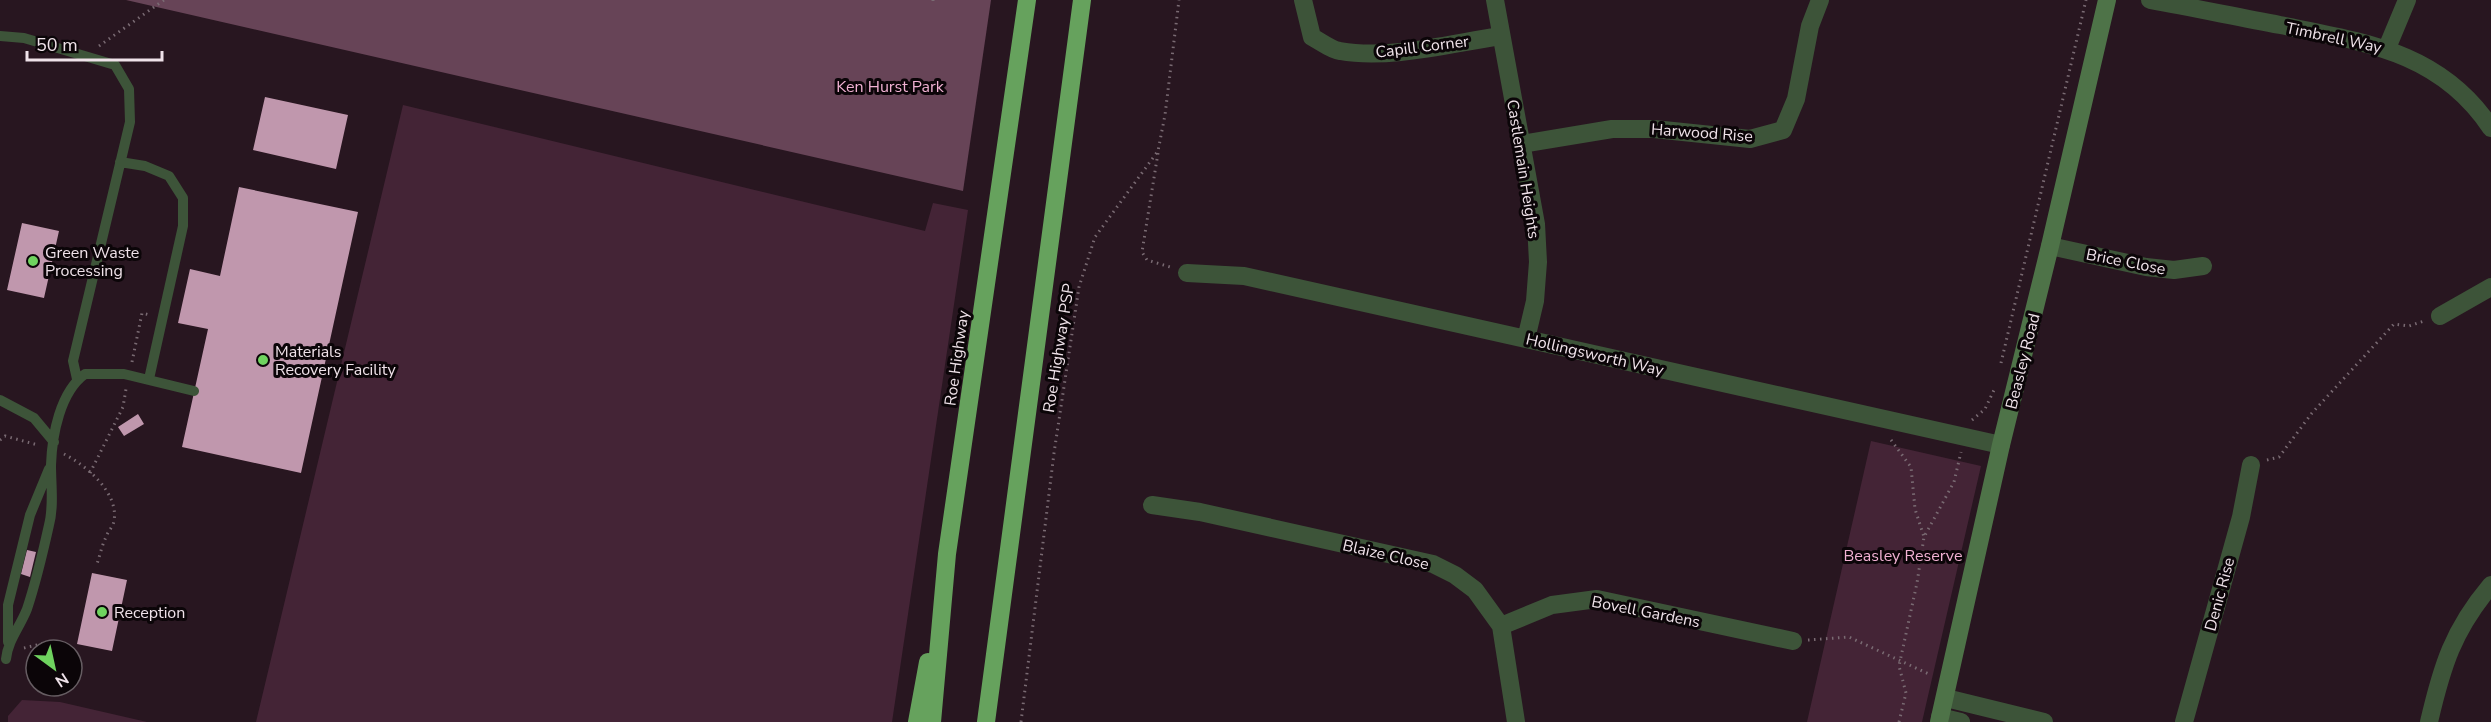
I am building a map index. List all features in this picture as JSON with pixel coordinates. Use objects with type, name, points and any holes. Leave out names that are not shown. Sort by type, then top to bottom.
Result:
[{"type":"highway","name":"Roe Highway","points":[[932,722],[947,554],[1027,0]]},
{"type":"highway","points":[[986,722],[1082,0]]},
{"type":"highway","points":[[917,722],[947,554]]},
{"type":"main road","name":"Beasley Road","points":[[1940,720],[2001,445],[2107,0]]},
{"type":"street","name":"Capill Corner","points":[[1303,0],[1312,37],[1339,51],[1386,52],[1428,49],[1501,36]]},
{"type":"street","name":"Castlemain Heights","points":[[1495,0],[1536,224],[1538,262],[1535,301],[1526,339]]},
{"type":"street","name":"Harwood Rise","points":[[1521,144],[1590,130],[1654,129],[1750,139],[1783,130],[1796,99],[1810,26],[1820,0]]},
{"type":"street","name":"Timbrell Way","points":[[2150,0],[2387,48],[2413,59],[2443,78],[2470,101],[2491,128]]},
{"type":"street","points":[[2387,48],[2407,0]]},
{"type":"street","name":"Brice Close","points":[[2050,246],[2146,267],[2174,270],[2203,266]]},
{"type":"street","name":"Hollingsworth Way","points":[[1187,273],[1244,276],[2001,445]]},
{"type":"street","points":[[2440,316],[2491,286]]},
{"type":"street","name":"Denic Rise","points":[[2184,722],[2241,517],[2252,465]]},
{"type":"street","name":"Blaize Close","points":[[1152,505],[1200,512],[1433,564],[1455,575],[1475,590],[1501,626],[1516,722]]},
{"type":"street","points":[[2429,722],[2446,657],[2471,609],[2491,585]]},
{"type":"street","name":"Bovell Gardens","points":[[1501,626],[1552,605],[1597,599],[1793,641]]},
{"type":"street","points":[[1946,698],[2044,722]]},
{"type":"street","points":[[1940,720],[1961,722]]},
{"type":"lane","points":[[0,36],[24,38],[115,65],[129,89],[130,122],[73,361],[77,380]]},
{"type":"lane","points":[[120,162],[145,166],[169,176],[183,198],[183,226],[149,380]]},
{"type":"lane","points":[[8,645],[26,610],[50,523],[51,463],[60,412],[77,380],[85,374],[124,374],[194,391]]},
{"type":"lane","points":[[0,400],[34,418],[54,446]]},
{"type":"lane","points":[[6,660],[8,605],[30,515],[51,463]]},
{"type":"path","points":[[85,56],[164,0]]},
{"type":"path","name":"Roe Highway PSP","points":[[1021,722],[1054,453],[1079,287],[1095,237],[1158,151],[1165,115],[1179,0]]},
{"type":"path","points":[[2000,367],[2086,0]]},
{"type":"path","points":[[1158,151],[1142,252],[1147,260],[1187,273]]},
{"type":"path","points":[[2252,465],[2279,457],[2312,413],[2394,324],[2409,326],[2440,316]]},
{"type":"path","points":[[1970,426],[1971,421],[1986,409],[1995,388]]},
{"type":"path","points":[[1888,419],[1889,436],[1911,467],[1915,509],[1924,537]]},
{"type":"path","points":[[0,440],[5,436],[54,446],[90,472],[103,486],[115,506],[114,523],[105,538],[97,564]]},
{"type":"path","points":[[1899,722],[1906,693],[1900,662],[1924,537],[1954,482],[1962,450]]},
{"type":"path","points":[[1793,641],[1849,637],[1935,676],[1951,675]]},
{"type":"green space","name":"Ken Hurst Park","points":[[126,0],[991,0],[963,191]]},
{"type":"green space","points":[[403,105],[925,231],[933,203],[968,210],[892,722],[256,722]]},
{"type":"green space","name":"Beasley Reserve","points":[[1871,441],[1981,466],[1922,722],[1807,722]]},
{"type":"green space","points":[[22,700],[60,702],[147,722],[8,722],[8,716]]},
{"type":"building","points":[[265,97],[348,115],[336,169],[253,150]]},
{"type":"building","name":"Materials Recovery Facility","points":[[239,187],[358,212],[301,473],[182,447],[208,329],[178,323],[190,269],[220,276]]},
{"type":"building","name":"Green Waste Processing","points":[[22,223],[59,231],[44,298],[7,290]]},
{"type":"building","points":[[138,414],[144,424],[124,436],[118,427]]},
{"type":"building","points":[[27,550],[36,552],[30,577],[21,574]]},
{"type":"building","name":"Reception","points":[[92,573],[127,580],[112,651],[84,645],[84,638],[78,638]]},
{"type":"place","name":"Green Waste Processing","points":[[33,261]]},
{"type":"place","name":"Materials Recovery Facility","points":[[263,360]]},
{"type":"place","name":"Reception","points":[[102,612]]}]
